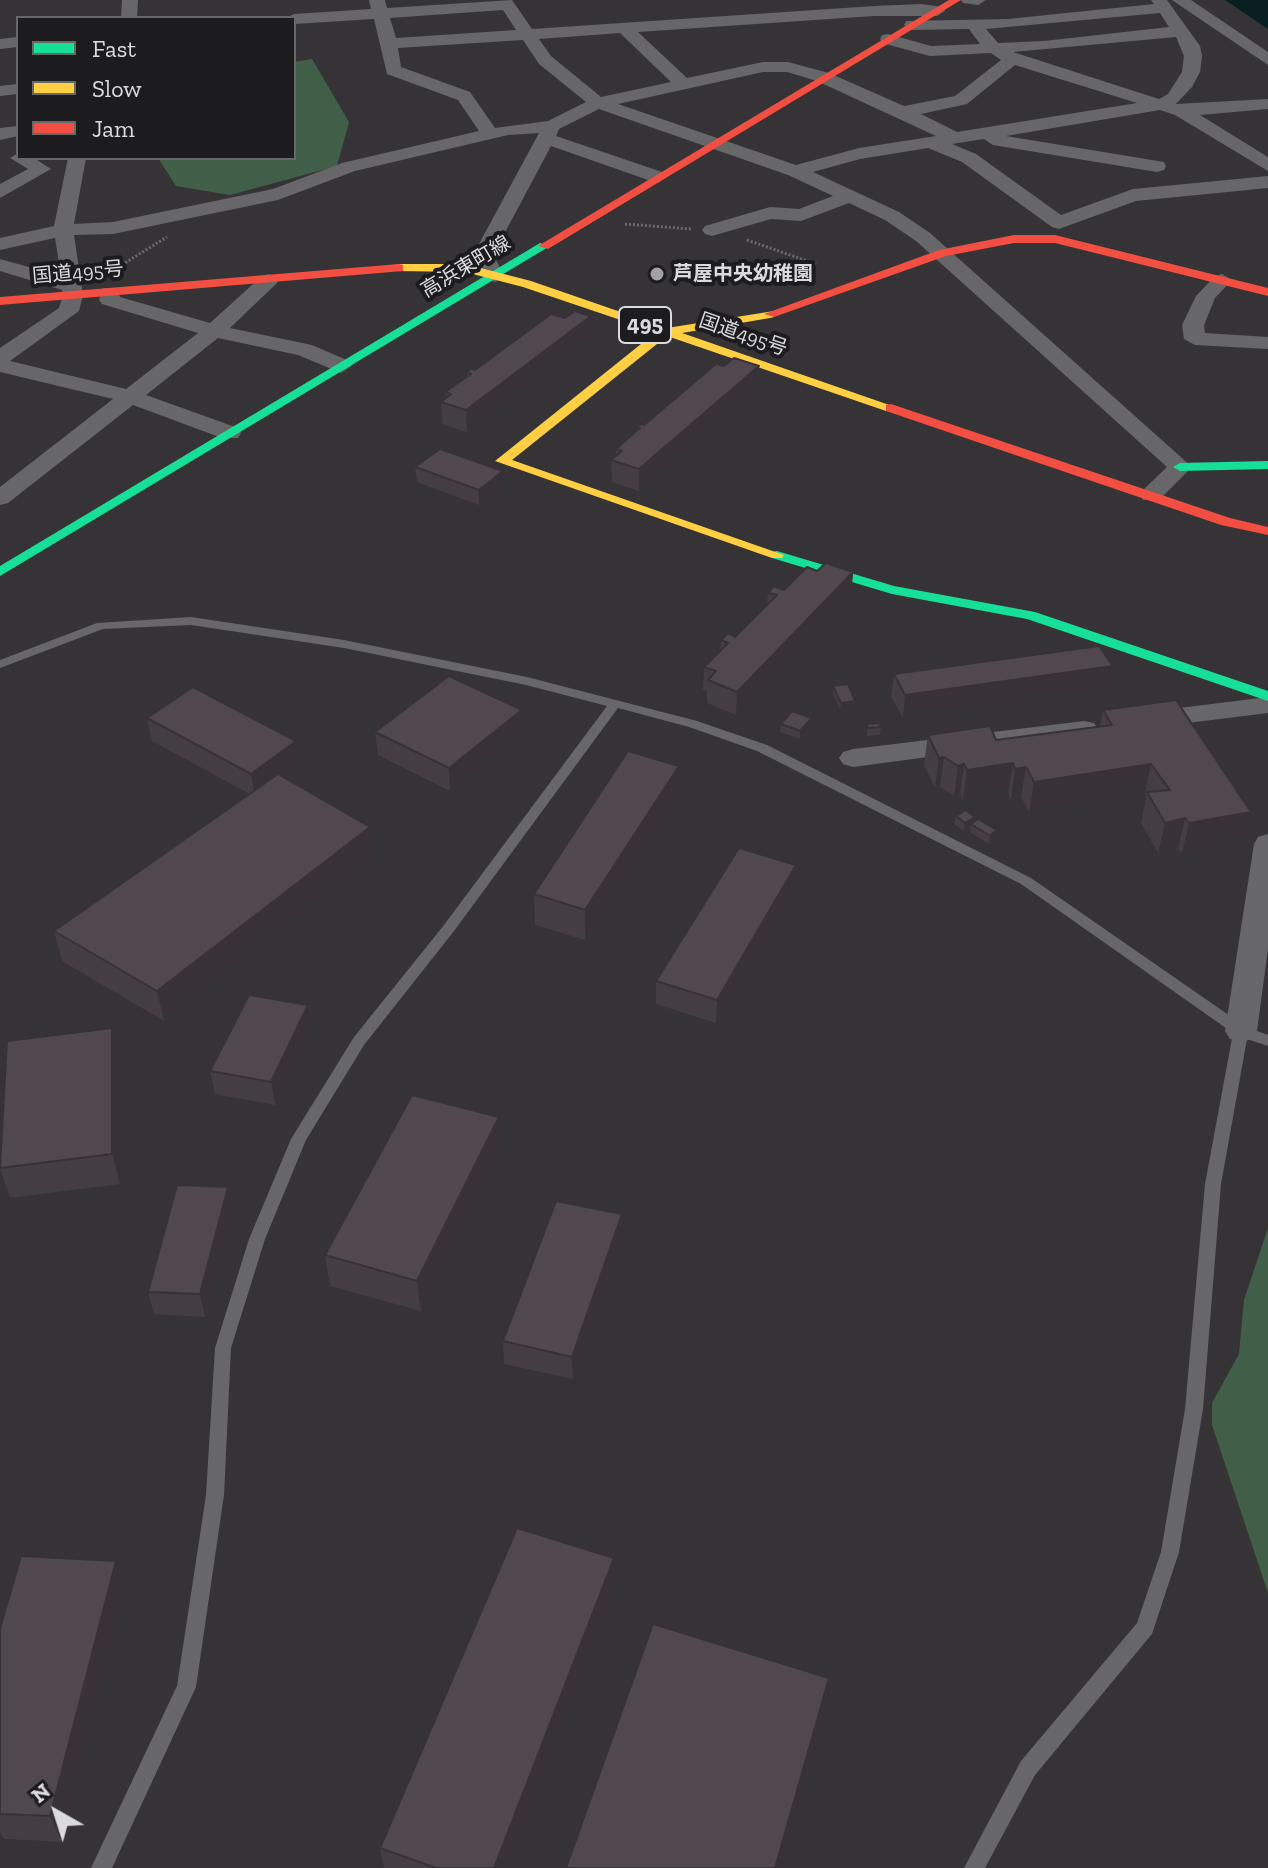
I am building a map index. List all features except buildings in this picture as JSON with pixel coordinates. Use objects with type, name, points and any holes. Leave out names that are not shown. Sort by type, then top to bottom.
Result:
[{"type":"main road","name":"高浜東町線","points":[[0,572],[956,0]]},
{"type":"main road","points":[[1268,292],[1057,231],[943,253],[766,315],[664,332],[502,461],[806,565],[892,590],[974,602],[1030,615],[1268,696]]},
{"type":"main road","name":"国道495号","points":[[0,301],[111,282],[269,280],[444,266],[495,276],[1226,522],[1268,531]]},
{"type":"main road","points":[[1180,467],[1268,465]]},
{"type":"street","points":[[969,0],[978,0]]},
{"type":"street","points":[[296,19],[379,7],[505,3],[545,60],[598,103],[795,171],[892,216],[943,253],[1180,467],[1151,495]]},
{"type":"street","points":[[795,171],[859,154],[1160,105],[1174,98],[1191,72],[1191,46],[1180,31],[1168,3]]},
{"type":"street","points":[[912,25],[975,26],[1168,3],[1268,60]]},
{"type":"street","points":[[389,44],[624,28],[870,6],[937,11]]},
{"type":"street","points":[[379,7],[393,70],[464,96],[490,134]]},
{"type":"street","points":[[975,26],[992,47],[1012,59],[1181,111],[1268,165]]},
{"type":"street","points":[[624,28],[683,84]]},
{"type":"street","points":[[888,39],[930,51],[1044,46],[1180,31]]},
{"type":"street","points":[[902,112],[961,100],[1012,59]]},
{"type":"street","points":[[495,276],[483,255],[549,132],[598,103],[763,67],[788,67],[823,77],[902,112],[951,139],[969,158],[1057,231],[1133,195],[1268,182]]},
{"type":"street","points":[[1181,111],[1268,104]]},
{"type":"street","points":[[0,244],[63,230],[113,228],[278,194],[349,167],[490,134],[549,132],[658,177]]},
{"type":"street","points":[[951,139],[1157,166]]},
{"type":"street","points":[[2,189],[42,169],[23,160]]},
{"type":"street","points":[[0,358],[69,311],[72,291],[69,253],[63,230],[76,160]]},
{"type":"street","points":[[712,230],[770,213],[801,215],[851,196]]},
{"type":"street","points":[[0,265],[72,291]]},
{"type":"street","points":[[0,498],[214,331],[269,280]]},
{"type":"street","points":[[1222,280],[1206,296],[1193,325],[1195,339],[1268,343]]},
{"type":"street","points":[[111,282],[109,300],[214,331],[304,350],[341,366]]},
{"type":"street","points":[[0,365],[129,396],[230,433]]},
{"type":"street","points":[[853,758],[1268,705]]},
{"type":"street","points":[[1255,1036],[1268,844]]},
{"type":"lane","points":[[0,664],[101,626],[191,621],[359,647],[527,681],[693,724],[762,748],[1026,881],[1255,1036],[1213,1184],[1194,1409],[1170,1552],[1145,1628],[1028,1768],[974,1868]]},
{"type":"lane","points":[[101,1868],[186,1687],[215,1495],[223,1348],[257,1239],[299,1139],[359,1041],[449,928],[614,705]]},
{"type":"path","points":[[111,282],[177,231]]},
{"type":"green space","points":[[312,59],[349,122],[337,166],[230,195],[176,186],[159,160],[296,160],[296,62]]},
{"type":"green space","points":[[1268,1228],[1268,1593],[1212,1425],[1212,1403],[1239,1354],[1244,1300]]},
{"type":"water","points":[[1225,0],[1268,0],[1268,29]]},
{"type":"traffic: fast","points":[[0,572],[544,246]]},
{"type":"traffic: fast","points":[[1180,467],[1268,465]]},
{"type":"traffic: fast","points":[[777,555],[892,590],[1030,615],[1268,696]]},
{"type":"traffic: slow","points":[[399,268],[465,268],[527,284],[891,408]]},
{"type":"traffic: slow","points":[[770,314],[664,332],[502,461],[777,555]]},
{"type":"traffic: jam","points":[[544,246],[956,0]]},
{"type":"traffic: jam","points":[[770,314],[943,253],[1014,239],[1055,239],[1268,292]]},
{"type":"traffic: jam","points":[[0,301],[399,268]]},
{"type":"traffic: jam","points":[[891,408],[1226,522],[1268,531]]},
{"type":"place","name":"芦屋中央幼稚園","points":[[657,274]]}]
